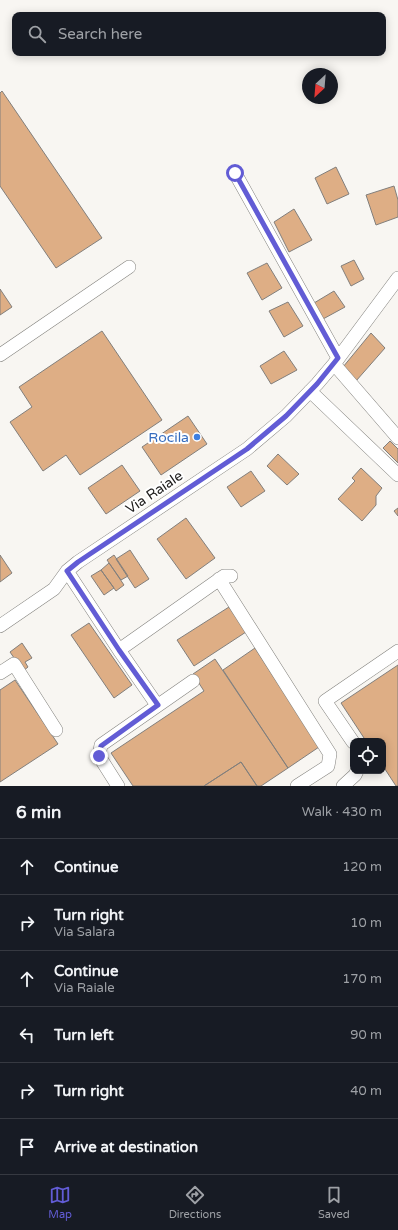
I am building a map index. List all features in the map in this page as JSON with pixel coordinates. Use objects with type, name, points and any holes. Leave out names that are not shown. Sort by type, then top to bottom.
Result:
[{"type":"street","points":[[235,173],[336,361],[398,438]]},
{"type":"street","points":[[0,355],[129,267]]},
{"type":"street","name":"Via Raiale","points":[[0,626],[54,589],[67,571],[78,562],[247,449],[286,416],[336,361],[398,278]]},
{"type":"street","points":[[310,391],[398,475]]},
{"type":"street","points":[[67,571],[119,650],[158,705]]},
{"type":"street","points":[[119,650],[225,578],[330,754],[328,766],[297,786]]},
{"type":"street","points":[[350,738],[324,701],[398,651]]},
{"type":"street","points":[[0,673],[14,664],[56,730]]},
{"type":"street","points":[[118,786],[99,756],[101,746],[193,681]]},
{"type":"street","points":[[343,786],[356,774]]},
{"type":"building","points":[[2,91],[102,238],[56,268],[0,186],[0,93]]},
{"type":"building","points":[[336,167],[349,194],[327,204],[315,178]]},
{"type":"building","points":[[394,186],[398,200],[398,217],[376,225],[366,195]]},
{"type":"building","points":[[294,209],[312,240],[289,252],[274,222]]},
{"type":"building","points":[[354,260],[364,279],[351,286],[341,266]]},
{"type":"building","points":[[267,263],[282,288],[262,300],[247,273]]},
{"type":"building","points":[[0,289],[12,307],[0,315]]},
{"type":"building","points":[[334,291],[345,307],[323,319],[314,303]]},
{"type":"building","points":[[288,302],[303,326],[284,337],[269,311]]},
{"type":"building","points":[[102,331],[162,420],[80,475],[66,455],[43,471],[10,422],[32,407],[19,387]]},
{"type":"building","points":[[371,333],[385,348],[356,381],[343,367]]},
{"type":"building","points":[[284,351],[297,370],[271,384],[260,366]]},
{"type":"building","points":[[188,416],[207,444],[161,475],[142,447]]},
{"type":"building","points":[[390,441],[398,449],[398,463],[383,448]]},
{"type":"building","points":[[278,454],[299,474],[287,485],[267,466]]},
{"type":"building","points":[[122,465],[140,491],[106,514],[88,488]]},
{"type":"building","points":[[361,468],[382,488],[376,496],[376,505],[362,521],[338,499],[355,481],[352,478]]},
{"type":"building","points":[[251,471],[265,491],[241,507],[227,487]]},
{"type":"building","points":[[398,508],[398,516],[394,511]]},
{"type":"building","points":[[186,518],[215,558],[186,579],[157,539]]},
{"type":"building","points":[[130,550],[149,579],[135,588],[116,559]]},
{"type":"building","points":[[0,555],[12,573],[0,582]]},
{"type":"building","points":[[114,555],[128,576],[121,580],[107,560]]},
{"type":"building","points":[[109,563],[124,585],[116,591],[101,570]]},
{"type":"building","points":[[101,570],[114,588],[104,595],[91,576]]},
{"type":"building","points":[[229,607],[246,632],[194,666],[177,640]]},
{"type":"building","points":[[89,623],[132,685],[114,698],[71,635]]},
{"type":"building","points":[[22,643],[32,658],[25,662],[28,667],[23,671],[10,652]]},
{"type":"building","points":[[255,648],[319,747],[288,768],[223,670]]},
{"type":"building","points":[[215,659],[288,768],[261,786],[257,786],[241,762],[204,786],[133,786],[111,753],[204,691],[193,674]]},
{"type":"building","points":[[398,665],[398,786],[396,786],[386,771],[386,738],[364,738],[341,703]]},
{"type":"building","points":[[15,680],[58,744],[0,782],[0,690]]},
{"type":"building","points":[[241,762],[257,786],[204,786]]},
{"type":"place","name":"Rocila","points":[[197,437]]},
{"type":"route","points":[[99,756],[101,746],[158,705],[119,650],[67,571],[78,562],[247,449],[286,416],[317,384],[338,358],[235,173]]}]
